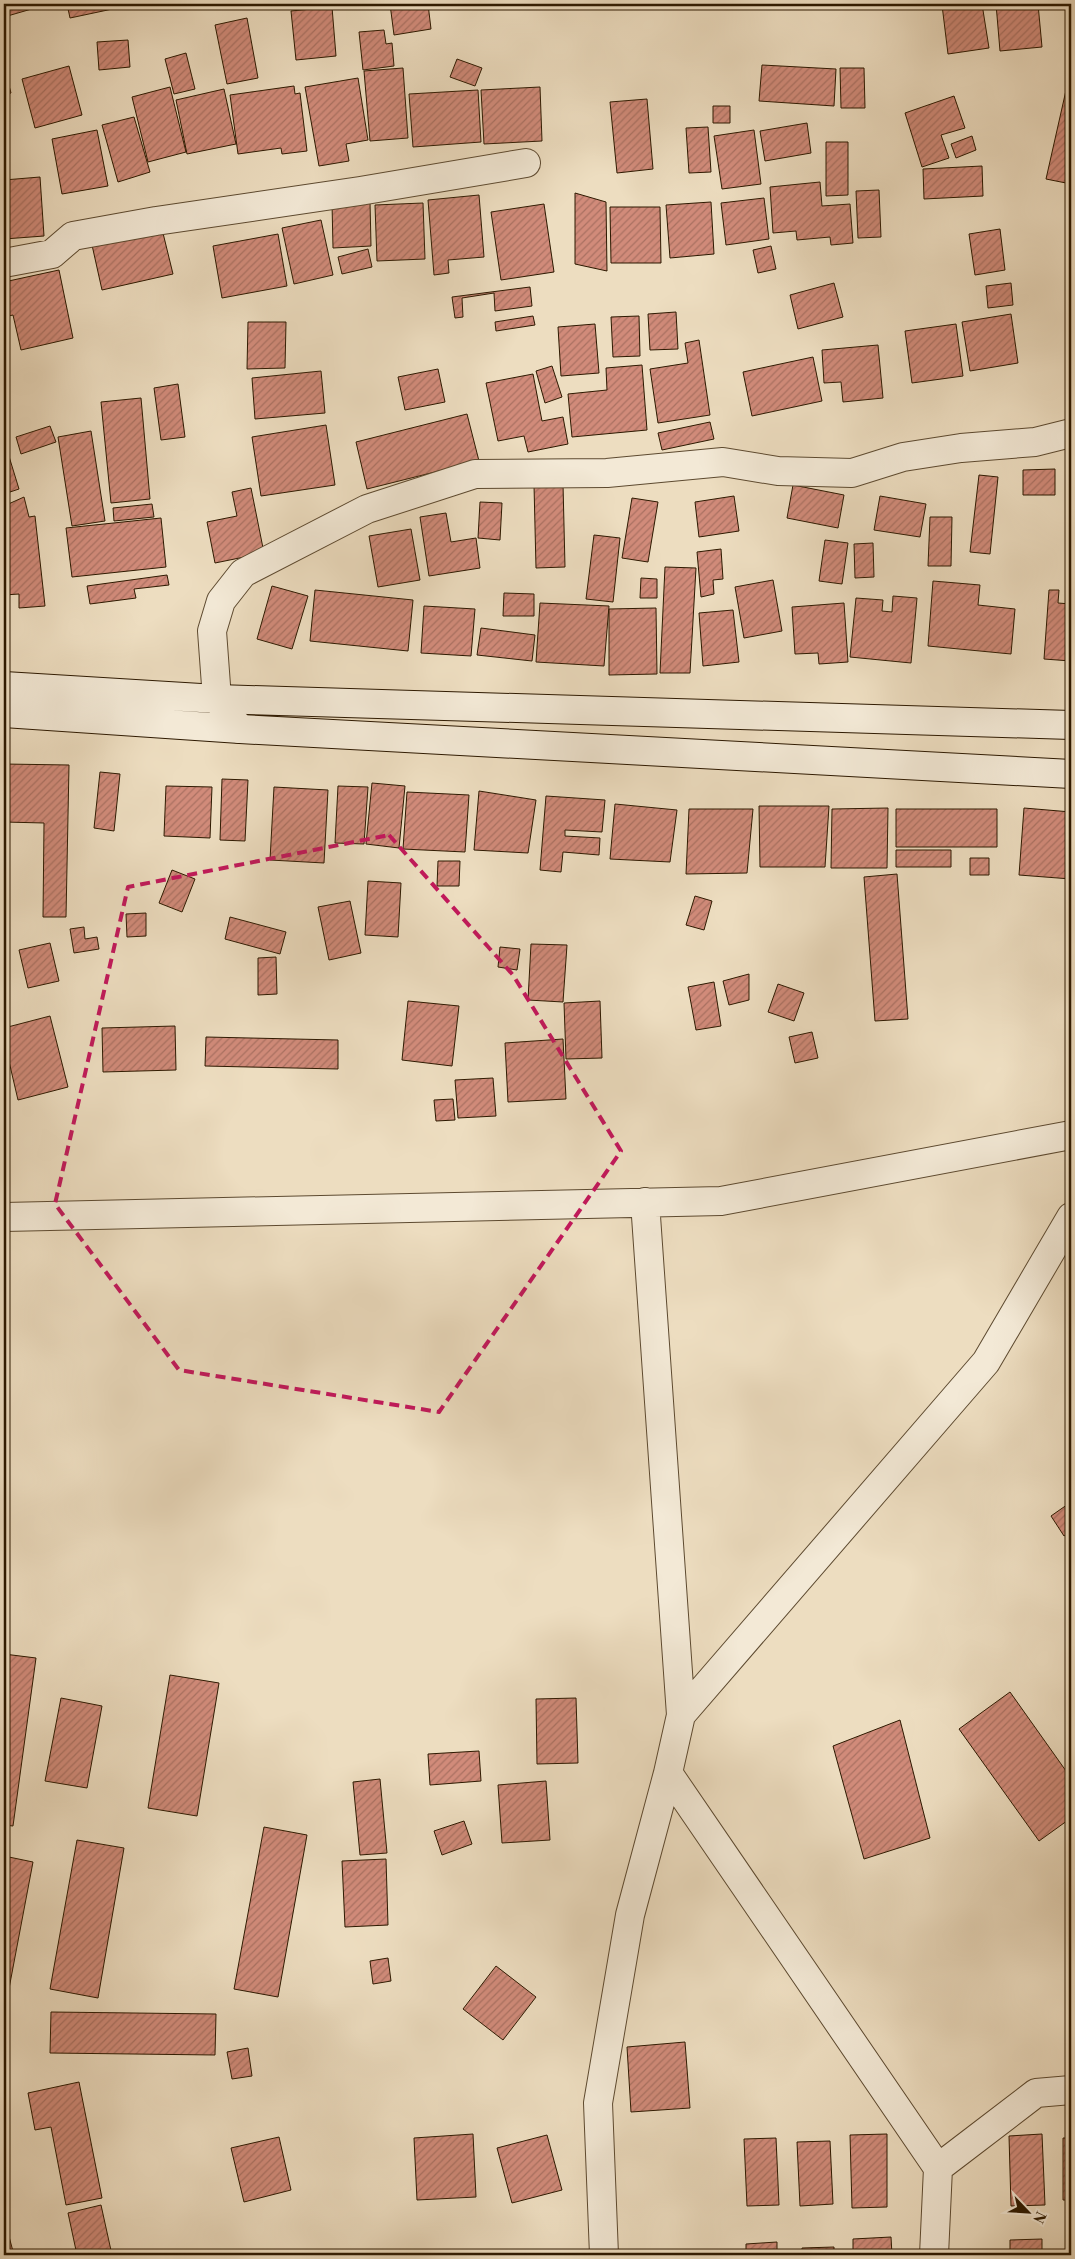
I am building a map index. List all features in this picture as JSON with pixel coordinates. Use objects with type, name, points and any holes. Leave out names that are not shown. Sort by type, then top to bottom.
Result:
[{"type":"street","points":[[4,263],[52,254],[73,236],[156,221],[526,163]]},
{"type":"street","points":[[240,730],[217,699],[212,631],[221,601],[243,573],[367,509],[475,474],[607,473],[723,462],[778,471],[852,473],[903,457],[961,448],[1035,442],[1071,433]]},
{"type":"street","points":[[4,686],[217,699],[1071,725]]},
{"type":"street","points":[[4,713],[240,730],[1071,774]]},
{"type":"street","points":[[4,1217],[721,1201],[1071,1135]]},
{"type":"street","points":[[604,2255],[598,2103],[630,1915],[668,1773],[681,1715],[645,1202]]},
{"type":"street","points":[[681,1715],[986,1362],[1071,1217]]},
{"type":"street","points":[[668,1773],[938,2168],[934,2255]]},
{"type":"street","points":[[938,2168],[1036,2093],[1071,2090]]},
{"type":"highlighted area","points":[[389,835],[513,975],[621,1151],[439,1412],[179,1370],[55,1204],[128,887]]},
{"type":"building","points":[[4,4],[34,4],[35,8],[4,17]]},
{"type":"building","points":[[67,4],[136,4],[70,18]]},
{"type":"building","points":[[390,4],[428,4],[431,29],[394,35]]},
{"type":"building","points":[[982,4],[989,48],[948,54],[942,5]]},
{"type":"building","points":[[996,4],[1038,4],[1042,47],[1000,51]]},
{"type":"building","points":[[332,7],[336,56],[296,60],[291,11]]},
{"type":"building","points":[[247,18],[258,78],[227,84],[215,25]]},
{"type":"building","points":[[384,30],[386,44],[392,43],[394,66],[363,70],[359,32]]},
{"type":"building","points":[[128,40],[130,67],[99,70],[97,42]]},
{"type":"building","points":[[186,53],[195,89],[174,94],[165,59]]},
{"type":"building","points":[[457,59],[482,68],[475,86],[450,77]]},
{"type":"building","points":[[762,65],[836,69],[834,106],[759,101]]},
{"type":"building","points":[[69,66],[82,115],[35,128],[22,79]]},
{"type":"building","points":[[403,68],[408,138],[370,141],[364,71]]},
{"type":"building","points":[[840,68],[864,68],[865,108],[841,108]]},
{"type":"building","points":[[4,72],[11,93],[4,95]]},
{"type":"building","points":[[1069,77],[1071,78],[1071,184],[1046,179]]},
{"type":"building","points":[[358,78],[368,140],[346,144],[349,161],[319,166],[305,87]]},
{"type":"building","points":[[294,86],[295,94],[300,93],[307,151],[282,154],[281,148],[238,154],[230,95]]},
{"type":"building","points":[[170,87],[186,152],[148,162],[132,97]]},
{"type":"building","points":[[540,87],[542,141],[484,144],[481,90]]},
{"type":"building","points":[[224,89],[236,144],[187,154],[176,100]]},
{"type":"building","points":[[478,90],[481,142],[413,147],[409,94]]},
{"type":"building","points":[[954,96],[965,128],[941,135],[949,158],[922,167],[905,113]]},
{"type":"building","points":[[647,99],[653,169],[617,173],[610,102]]},
{"type":"building","points":[[713,106],[730,106],[730,123],[713,123]]},
{"type":"building","points":[[134,117],[150,172],[118,182],[102,125]]},
{"type":"building","points":[[807,123],[811,153],[765,161],[760,131]]},
{"type":"building","points":[[708,127],[711,172],[689,173],[686,128]]},
{"type":"building","points":[[97,130],[108,186],[62,194],[52,139]]},
{"type":"building","points":[[754,130],[761,184],[722,189],[714,136]]},
{"type":"building","points":[[972,136],[976,150],[956,158],[951,144]]},
{"type":"building","points":[[826,142],[848,142],[848,195],[826,196]]},
{"type":"building","points":[[982,166],[983,196],[924,199],[923,169]]},
{"type":"building","points":[[40,177],[44,236],[4,239],[4,180]]},
{"type":"building","points":[[820,182],[822,206],[850,204],[853,243],[831,245],[830,237],[797,240],[796,231],[773,233],[770,187]]},
{"type":"building","points":[[879,190],[881,237],[858,238],[856,191]]},
{"type":"building","points":[[575,193],[606,202],[607,271],[575,264]]},
{"type":"building","points":[[479,195],[484,257],[448,260],[449,273],[434,275],[428,200]]},
{"type":"building","points":[[764,198],[769,239],[726,245],[721,203]]},
{"type":"building","points":[[370,202],[371,246],[333,248],[332,203]]},
{"type":"building","points":[[711,202],[714,254],[670,258],[666,205]]},
{"type":"building","points":[[423,203],[425,259],[377,261],[375,205]]},
{"type":"building","points":[[544,204],[554,272],[501,280],[491,212]]},
{"type":"building","points":[[610,207],[660,207],[661,263],[611,263]]},
{"type":"building","points":[[321,220],[333,275],[294,284],[282,228]]},
{"type":"building","points":[[162,229],[173,274],[102,290],[92,245]]},
{"type":"building","points":[[1000,229],[1005,270],[975,275],[969,234]]},
{"type":"building","points":[[278,234],[287,286],[222,298],[213,246]]},
{"type":"building","points":[[771,246],[776,269],[758,273],[753,250]]},
{"type":"building","points":[[368,249],[372,267],[342,274],[338,257]]},
{"type":"building","points":[[59,270],[73,338],[21,350],[13,315],[4,317],[4,282]]},
{"type":"building","points":[[834,283],[843,317],[798,329],[790,295]]},
{"type":"building","points":[[1011,283],[1013,305],[988,308],[986,286]]},
{"type":"building","points":[[530,287],[532,306],[495,311],[494,293],[462,298],[463,317],[455,318],[452,297]]},
{"type":"building","points":[[676,312],[678,349],[650,350],[648,314]]},
{"type":"building","points":[[1011,314],[1018,363],[970,371],[962,322]]},
{"type":"building","points":[[533,316],[535,325],[496,331],[495,322]]},
{"type":"building","points":[[639,316],[640,356],[613,357],[611,317]]},
{"type":"building","points":[[248,322],[286,322],[285,368],[247,369]]},
{"type":"building","points":[[595,324],[599,373],[561,376],[558,327]]},
{"type":"building","points":[[956,324],[963,376],[912,383],[905,331]]},
{"type":"building","points":[[1068,324],[1071,324],[1071,355]]},
{"type":"building","points":[[699,340],[710,415],[658,423],[650,369],[688,363],[685,343]]},
{"type":"building","points":[[878,345],[883,398],[843,402],[841,382],[824,383],[822,350]]},
{"type":"building","points":[[813,357],[822,401],[752,416],[743,372]]},
{"type":"building","points":[[642,365],[647,430],[572,437],[568,394],[607,390],[606,368]]},
{"type":"building","points":[[552,366],[562,397],[545,403],[536,371]]},
{"type":"building","points":[[438,369],[445,402],[405,410],[398,377]]},
{"type":"building","points":[[321,371],[325,413],[255,419],[252,378]]},
{"type":"building","points":[[533,374],[542,421],[563,417],[568,444],[528,452],[524,436],[498,441],[486,383]]},
{"type":"building","points":[[178,384],[185,437],[161,440],[154,388]]},
{"type":"building","points":[[141,398],[150,499],[111,503],[101,402]]},
{"type":"building","points":[[467,414],[479,461],[367,489],[356,442]]},
{"type":"building","points":[[710,422],[714,439],[662,450],[658,433]]},
{"type":"building","points":[[326,425],[335,485],[261,496],[252,437]]},
{"type":"building","points":[[50,426],[56,442],[21,454],[16,437]]},
{"type":"building","points":[[91,431],[105,521],[72,526],[58,437]]},
{"type":"building","points":[[4,440],[19,489],[4,494]]},
{"type":"building","points":[[1055,469],[1055,495],[1023,495],[1023,470]]},
{"type":"building","points":[[979,475],[998,477],[990,554],[970,552]]},
{"type":"building","points":[[563,484],[565,567],[536,568],[534,485]]},
{"type":"building","points":[[793,485],[844,495],[838,528],[787,518]]},
{"type":"building","points":[[251,488],[264,553],[215,563],[207,522],[237,516],[232,492]]},
{"type":"building","points":[[734,496],[739,531],[699,537],[695,502]]},
{"type":"building","points":[[880,496],[926,504],[920,537],[874,530]]},
{"type":"building","points":[[24,497],[29,517],[35,516],[45,606],[19,608],[19,594],[4,595],[4,506]]},
{"type":"building","points":[[632,498],[658,502],[648,562],[622,558]]},
{"type":"building","points":[[480,502],[502,503],[500,540],[478,538]]},
{"type":"building","points":[[152,504],[154,517],[114,521],[113,508]]},
{"type":"building","points":[[446,513],[451,542],[476,538],[480,568],[429,576],[420,517]]},
{"type":"building","points":[[930,517],[952,517],[951,566],[928,566]]},
{"type":"building","points":[[161,518],[166,567],[72,577],[66,528]]},
{"type":"building","points":[[411,529],[420,580],[378,587],[369,536]]},
{"type":"building","points":[[594,535],[620,538],[613,602],[586,599]]},
{"type":"building","points":[[825,540],[848,543],[842,584],[819,581]]},
{"type":"building","points":[[873,543],[874,577],[855,578],[854,544]]},
{"type":"building","points":[[721,549],[723,579],[713,580],[714,594],[701,597],[697,552]]},
{"type":"building","points":[[1071,560],[1071,596],[1067,595]]},
{"type":"building","points":[[665,567],[696,568],[690,673],[660,673]]},
{"type":"building","points":[[167,575],[169,585],[134,589],[136,598],[90,604],[87,586]]},
{"type":"building","points":[[641,578],[657,579],[657,598],[640,598]]},
{"type":"building","points":[[773,580],[782,631],[744,638],[735,587]]},
{"type":"building","points":[[933,581],[980,585],[978,605],[1015,609],[1011,654],[928,646]]},
{"type":"building","points":[[272,586],[308,596],[292,649],[257,639]]},
{"type":"building","points":[[315,590],[413,600],[408,651],[310,641]]},
{"type":"building","points":[[1049,590],[1059,590],[1058,603],[1071,604],[1071,661],[1044,659]]},
{"type":"building","points":[[504,593],[534,594],[534,616],[503,616]]},
{"type":"building","points":[[893,596],[917,598],[911,663],[850,657],[856,598],[883,600],[882,611],[892,612]]},
{"type":"building","points":[[540,603],[609,606],[604,666],[536,662]]},
{"type":"building","points":[[844,603],[848,662],[819,664],[818,653],[795,654],[792,607]]},
{"type":"building","points":[[424,606],[475,609],[471,656],[421,653]]},
{"type":"building","points":[[656,608],[657,674],[609,675],[609,609]]},
{"type":"building","points":[[733,610],[739,662],[703,666],[699,613]]},
{"type":"building","points":[[481,628],[535,635],[532,661],[477,655]]},
{"type":"building","points":[[4,764],[69,765],[66,917],[43,917],[44,823],[4,822]]},
{"type":"building","points":[[100,772],[120,774],[114,831],[94,828]]},
{"type":"building","points":[[222,779],[248,780],[245,841],[220,840]]},
{"type":"building","points":[[372,783],[405,786],[399,848],[366,844]]},
{"type":"building","points":[[166,786],[212,787],[210,838],[164,836]]},
{"type":"building","points":[[338,786],[368,787],[364,844],[335,843]]},
{"type":"building","points":[[274,787],[328,790],[324,863],[270,860]]},
{"type":"building","points":[[479,791],[536,800],[528,853],[474,850]]},
{"type":"building","points":[[407,792],[469,795],[465,852],[403,849]]},
{"type":"building","points":[[546,796],[605,800],[602,832],[565,830],[565,836],[600,838],[599,855],[563,852],[561,872],[540,870]]},
{"type":"building","points":[[615,804],[677,810],[670,862],[610,859]]},
{"type":"building","points":[[759,806],[829,806],[825,867],[760,867]]},
{"type":"building","points":[[888,808],[887,868],[831,868],[832,809]]},
{"type":"building","points":[[1024,808],[1071,812],[1071,879],[1019,875]]},
{"type":"building","points":[[689,809],[753,809],[747,873],[686,874]]},
{"type":"building","points":[[896,809],[997,809],[997,847],[896,847]]},
{"type":"building","points":[[896,850],[951,850],[951,867],[896,867]]},
{"type":"building","points":[[970,858],[989,858],[989,875],[970,875]]},
{"type":"building","points":[[438,861],[460,861],[459,886],[437,886]]},
{"type":"building","points":[[172,870],[195,879],[182,912],[159,903]]},
{"type":"building","points":[[897,874],[908,1019],[875,1021],[864,877]]},
{"type":"building","points":[[368,881],[401,883],[398,937],[365,935]]},
{"type":"building","points":[[695,896],[712,901],[704,930],[686,925]]},
{"type":"building","points":[[350,901],[361,953],[329,960],[318,907]]},
{"type":"building","points":[[146,913],[146,936],[127,937],[126,914]]},
{"type":"building","points":[[230,917],[286,932],[280,954],[225,939]]},
{"type":"building","points":[[84,927],[85,939],[97,937],[99,949],[74,953],[70,929]]},
{"type":"building","points":[[50,943],[59,981],[28,988],[19,950]]},
{"type":"building","points":[[531,944],[567,945],[563,1002],[528,1000]]},
{"type":"building","points":[[500,947],[520,949],[517,970],[498,967]]},
{"type":"building","points":[[276,957],[277,994],[258,995],[258,958]]},
{"type":"building","points":[[749,974],[749,1000],[729,1005],[723,981]]},
{"type":"building","points":[[714,982],[721,1026],[696,1030],[688,987]]},
{"type":"building","points":[[778,984],[804,993],[794,1021],[768,1012]]},
{"type":"building","points":[[408,1001],[459,1006],[452,1066],[402,1060]]},
{"type":"building","points":[[600,1001],[602,1058],[566,1059],[564,1003]]},
{"type":"building","points":[[50,1016],[68,1087],[18,1100],[4,1040],[4,1028]]},
{"type":"building","points":[[175,1026],[176,1070],[103,1072],[102,1028]]},
{"type":"building","points":[[812,1032],[818,1058],[795,1063],[789,1037]]},
{"type":"building","points":[[206,1037],[338,1040],[338,1069],[205,1066]]},
{"type":"building","points":[[563,1039],[566,1099],[508,1102],[505,1043]]},
{"type":"building","points":[[493,1078],[496,1116],[458,1118],[455,1080]]},
{"type":"building","points":[[453,1099],[455,1120],[436,1121],[434,1100]]},
{"type":"building","points":[[1071,1502],[1071,1531],[1064,1536],[1051,1516]]},
{"type":"building","points":[[4,1654],[36,1658],[13,1826],[4,1825]]},
{"type":"building","points":[[170,1675],[219,1683],[197,1816],[148,1808]]},
{"type":"building","points":[[1010,1692],[1071,1778],[1071,1818],[1039,1841],[959,1729]]},
{"type":"building","points":[[61,1698],[102,1706],[87,1788],[45,1781]]},
{"type":"building","points":[[576,1698],[578,1763],[537,1764],[536,1699]]},
{"type":"building","points":[[900,1720],[930,1838],[864,1859],[833,1746]]},
{"type":"building","points":[[479,1751],[481,1781],[430,1785],[428,1754]]},
{"type":"building","points":[[380,1779],[387,1853],[360,1855],[353,1782]]},
{"type":"building","points":[[546,1781],[550,1840],[502,1843],[498,1785]]},
{"type":"building","points":[[464,1821],[472,1844],[442,1855],[434,1831]]},
{"type":"building","points":[[264,1827],[307,1835],[278,1997],[234,1989]]},
{"type":"building","points":[[77,1840],[124,1848],[98,1998],[50,1989]]},
{"type":"building","points":[[4,1856],[33,1862],[4,2015]]},
{"type":"building","points":[[386,1859],[388,1925],[345,1927],[342,1861]]},
{"type":"building","points":[[388,1958],[391,1981],[373,1984],[370,1961]]},
{"type":"building","points":[[496,1966],[536,1997],[503,2040],[463,2009]]},
{"type":"building","points":[[51,2012],[216,2014],[215,2055],[50,2053]]},
{"type":"building","points":[[685,2042],[690,2108],[631,2112],[627,2047]]},
{"type":"building","points":[[248,2048],[252,2076],[232,2079],[227,2052]]},
{"type":"building","points":[[79,2082],[102,2198],[66,2205],[51,2127],[35,2130],[28,2093]]},
{"type":"building","points":[[473,2134],[476,2197],[417,2200],[414,2138]]},
{"type":"building","points":[[887,2134],[887,2207],[852,2208],[850,2135]]},
{"type":"building","points":[[1042,2134],[1045,2205],[1011,2206],[1009,2136]]},
{"type":"building","points":[[547,2135],[562,2190],[512,2203],[497,2148]]},
{"type":"building","points":[[279,2137],[291,2190],[244,2202],[231,2148]]},
{"type":"building","points":[[776,2138],[779,2205],[747,2206],[744,2139]]},
{"type":"building","points":[[1063,2138],[1071,2138],[1071,2200],[1063,2200]]},
{"type":"building","points":[[830,2141],[833,2204],[800,2206],[797,2142]]},
{"type":"building","points":[[101,2205],[112,2255],[77,2255],[68,2213]]},
{"type":"building","points":[[4,2218],[14,2255],[4,2255]]},
{"type":"building","points":[[891,2237],[892,2255],[853,2255],[853,2239]]},
{"type":"building","points":[[1042,2239],[1042,2255],[1010,2255],[1010,2240]]},
{"type":"building","points":[[777,2242],[777,2255],[746,2255],[746,2244]]},
{"type":"building","points":[[1066,2244],[1071,2244],[1071,2255],[1066,2255]]},
{"type":"building","points":[[834,2247],[834,2255],[802,2255],[802,2248]]},
{"type":"building","points":[[430,2251],[430,2255],[343,2255],[343,2252]]}]
